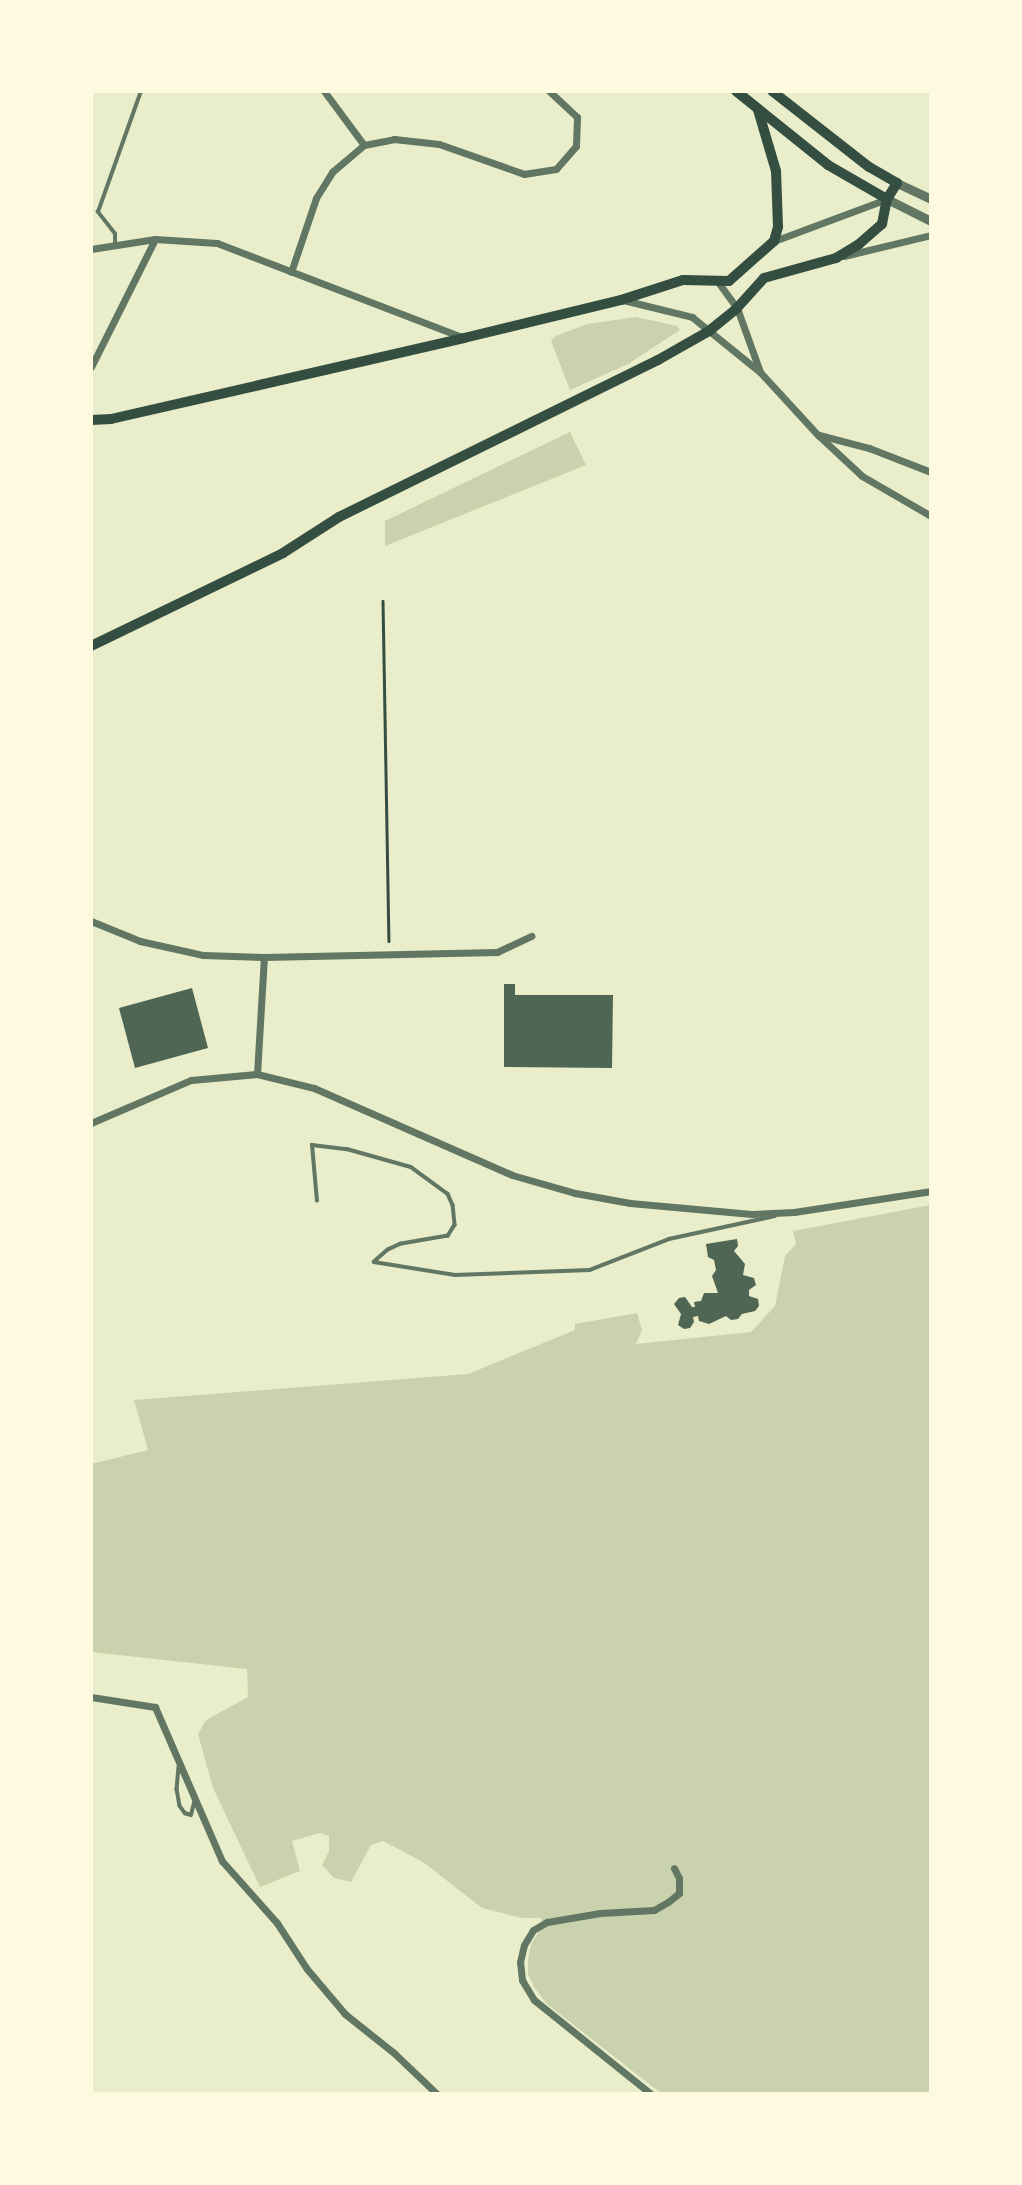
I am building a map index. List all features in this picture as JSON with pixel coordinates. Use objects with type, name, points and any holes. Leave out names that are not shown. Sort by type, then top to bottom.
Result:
[{"type":"main road","points":[[736,91],[828,165],[887,199]]},
{"type":"main road","points":[[91,646],[283,553],[339,517],[583,399],[709,331],[737,308],[764,278],[836,258],[882,223],[887,199],[897,183],[860,161],[772,91]]},
{"type":"main road","points":[[91,420],[111,419],[464,338],[621,300],[683,279],[729,281],[774,241],[780,205],[776,171],[758,110]]},
{"type":"street","points":[[324,91],[364,145]]},
{"type":"street","points":[[291,272],[316,198],[332,172],[364,145],[394,139],[439,144],[524,174],[556,169],[576,146],[578,126],[577,117],[549,91]]},
{"type":"street","points":[[897,183],[931,199]]},
{"type":"street","points":[[774,241],[887,199],[931,222]]},
{"type":"street","points":[[836,258],[931,235]]},
{"type":"street","points":[[91,367],[155,239]]},
{"type":"street","points":[[91,249],[155,239],[216,243],[464,338]]},
{"type":"street","points":[[718,282],[737,308],[760,372]]},
{"type":"street","points":[[621,300],[692,317],[760,372],[818,435],[862,476],[931,516]]},
{"type":"street","points":[[91,427],[111,419]]},
{"type":"street","points":[[818,435],[869,448],[931,472]]},
{"type":"street","points":[[91,921],[140,941],[165,947],[203,954],[264,957],[497,952],[531,936]]},
{"type":"street","points":[[257,1074],[264,957]]},
{"type":"street","points":[[91,1123],[191,1080],[257,1074],[314,1088],[512,1175],[575,1193],[630,1203],[717,1211],[794,1212],[931,1191]]},
{"type":"street","points":[[91,1698],[155,1707],[179,1768],[222,1861],[277,1923],[307,1969],[345,2014],[394,2053],[437,2094]]},
{"type":"street","points":[[651,2094],[534,2000],[522,1980],[520,1962],[524,1945],[533,1930],[547,1922],[600,1913],[654,1910],[668,1902],[679,1893],[679,1878],[674,1868]]},
{"type":"lane","points":[[116,245],[115,234],[99,212],[141,91]]},
{"type":"lane","points":[[317,1201],[312,1145],[347,1149],[411,1167],[448,1194],[453,1205],[455,1224],[448,1236],[401,1244],[388,1250],[374,1262],[455,1275],[590,1270],[669,1239],[794,1212]]},
{"type":"lane","points":[[179,1768],[178,1799],[188,1815],[195,1809],[194,1800]]},
{"type":"path","points":[[383,601],[389,955]]},
{"type":"green space","points":[[636,317],[677,326],[680,330],[628,364],[570,390],[551,341],[555,336],[588,324]]},
{"type":"green space","points":[[570,432],[586,465],[385,546],[385,521]]},
{"type":"green space","points":[[931,1205],[931,2094],[662,2094],[547,2004],[534,1987],[528,1974],[528,1960],[531,1944],[543,1925],[541,1918],[522,1918],[482,1908],[423,1862],[383,1841],[371,1845],[351,1882],[334,1878],[322,1865],[329,1851],[329,1836],[320,1833],[292,1841],[300,1871],[260,1887],[213,1788],[198,1734],[206,1720],[248,1697],[247,1669],[91,1652],[91,1464],[148,1450],[134,1400],[468,1374],[575,1330],[575,1324],[637,1313],[642,1330],[636,1344],[751,1332],[775,1306],[785,1256],[796,1244],[793,1231]]},
{"type":"building","points":[[504,984],[515,984],[515,995],[613,995],[612,1068],[504,1067]]},
{"type":"building","points":[[192,988],[208,1048],[135,1068],[119,1008]]},
{"type":"building","points":[[737,1239],[738,1246],[734,1251],[745,1264],[743,1275],[754,1278],[756,1285],[749,1290],[749,1296],[758,1299],[759,1306],[755,1311],[742,1314],[738,1319],[731,1320],[726,1316],[709,1324],[699,1321],[698,1316],[693,1317],[694,1322],[690,1328],[684,1329],[678,1325],[681,1314],[674,1304],[679,1298],[685,1297],[692,1307],[695,1307],[694,1302],[701,1301],[704,1293],[718,1293],[712,1276],[716,1270],[714,1260],[708,1257],[706,1244]]}]
